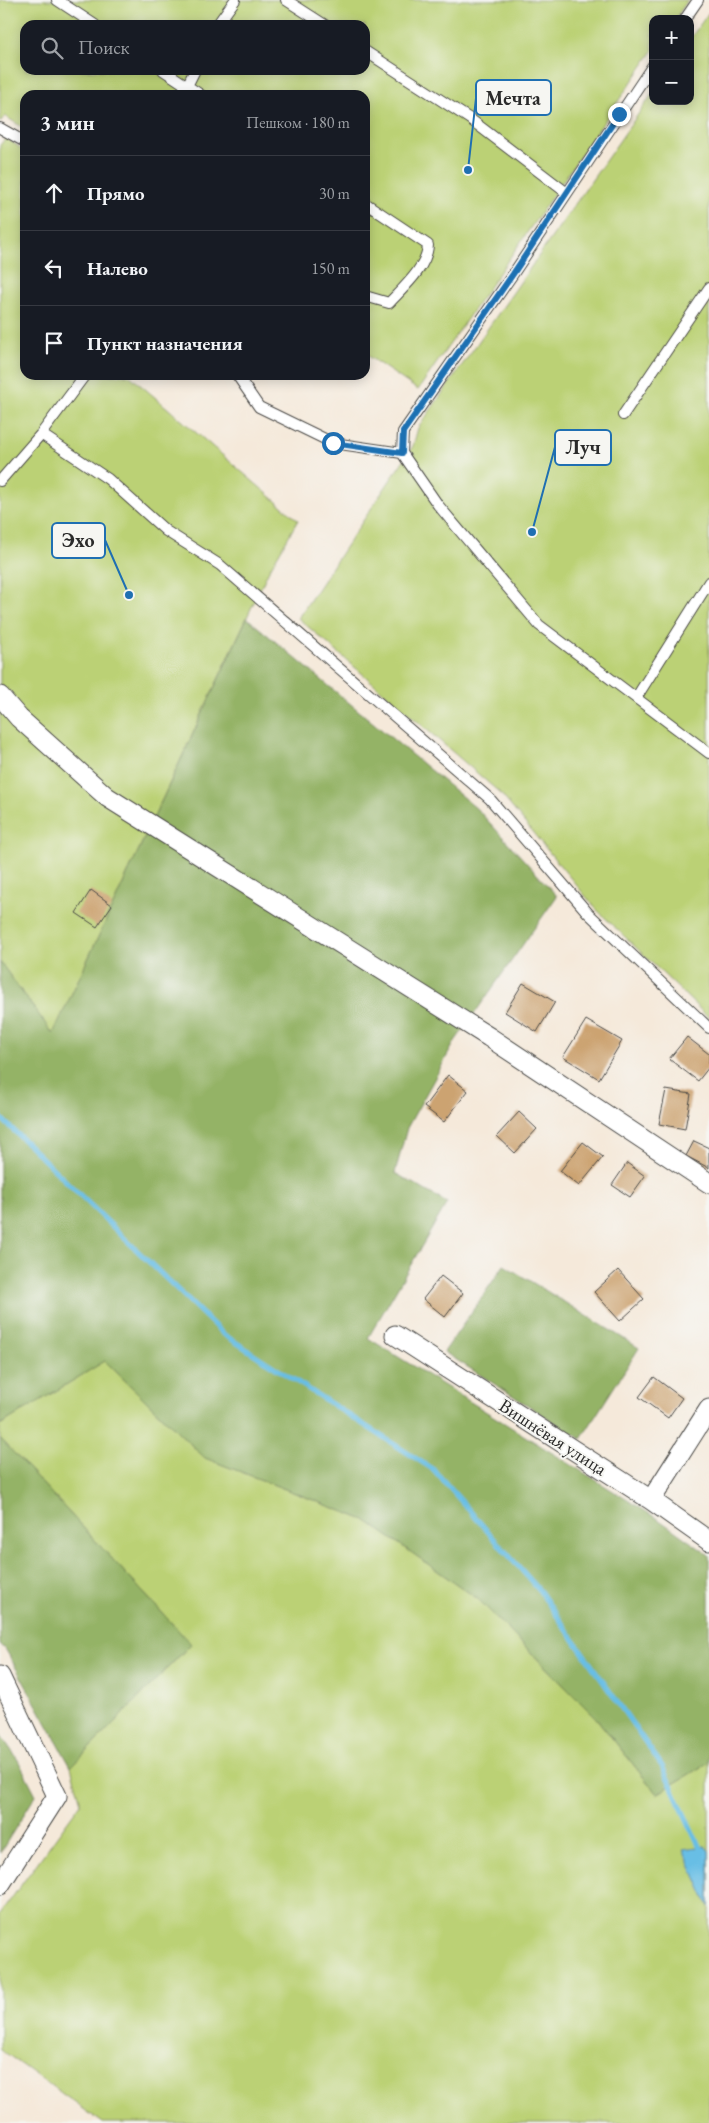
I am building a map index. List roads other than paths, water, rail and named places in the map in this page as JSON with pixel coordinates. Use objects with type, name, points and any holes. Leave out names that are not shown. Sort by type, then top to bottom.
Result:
[{"type":"street","points":[[0,696],[19,718],[107,797],[489,1037],[709,1183]]},
{"type":"street","name":"Вишнёвая улица","points":[[395,1335],[651,1500],[709,1541]]},
{"type":"street","points":[[651,1500],[709,1409]]},
{"type":"street","points":[[0,1676],[57,1796],[0,1885]]},
{"type":"lane","points":[[57,0],[87,20]]},
{"type":"lane","points":[[221,20],[235,0]]},
{"type":"lane","points":[[286,0],[317,20]]},
{"type":"lane","points":[[688,15],[698,0]]},
{"type":"lane","points":[[370,54],[470,119],[566,193]]},
{"type":"lane","points":[[649,71],[513,274],[403,432],[402,453],[438,505],[539,625],[709,753]]},
{"type":"lane","points":[[170,75],[193,90]]},
{"type":"lane","points":[[183,90],[192,75]]},
{"type":"lane","points":[[0,128],[20,139]]},
{"type":"lane","points":[[370,207],[428,244],[428,253],[411,280],[389,303],[370,297]]},
{"type":"lane","points":[[623,415],[709,288]]},
{"type":"lane","points":[[0,481],[41,434],[81,380]]},
{"type":"lane","points":[[240,380],[259,407],[333,443],[402,453]]},
{"type":"lane","points":[[41,434],[108,479],[166,531],[220,565],[490,799],[588,913],[709,1028]]},
{"type":"lane","points":[[636,698],[709,582]]},
{"type":"water","points":[[705,1846],[709,1851],[709,1907],[683,1849]]},
{"type":"waterway","points":[[0,1114],[1,1118],[223,1334],[434,1470],[539,1590],[662,1766],[702,1852]]},
{"type":"place","name":"Мечта","points":[[468,170]]},
{"type":"place","name":"Луч","points":[[532,532]]},
{"type":"place","name":"Эхо","points":[[129,595]]}]
